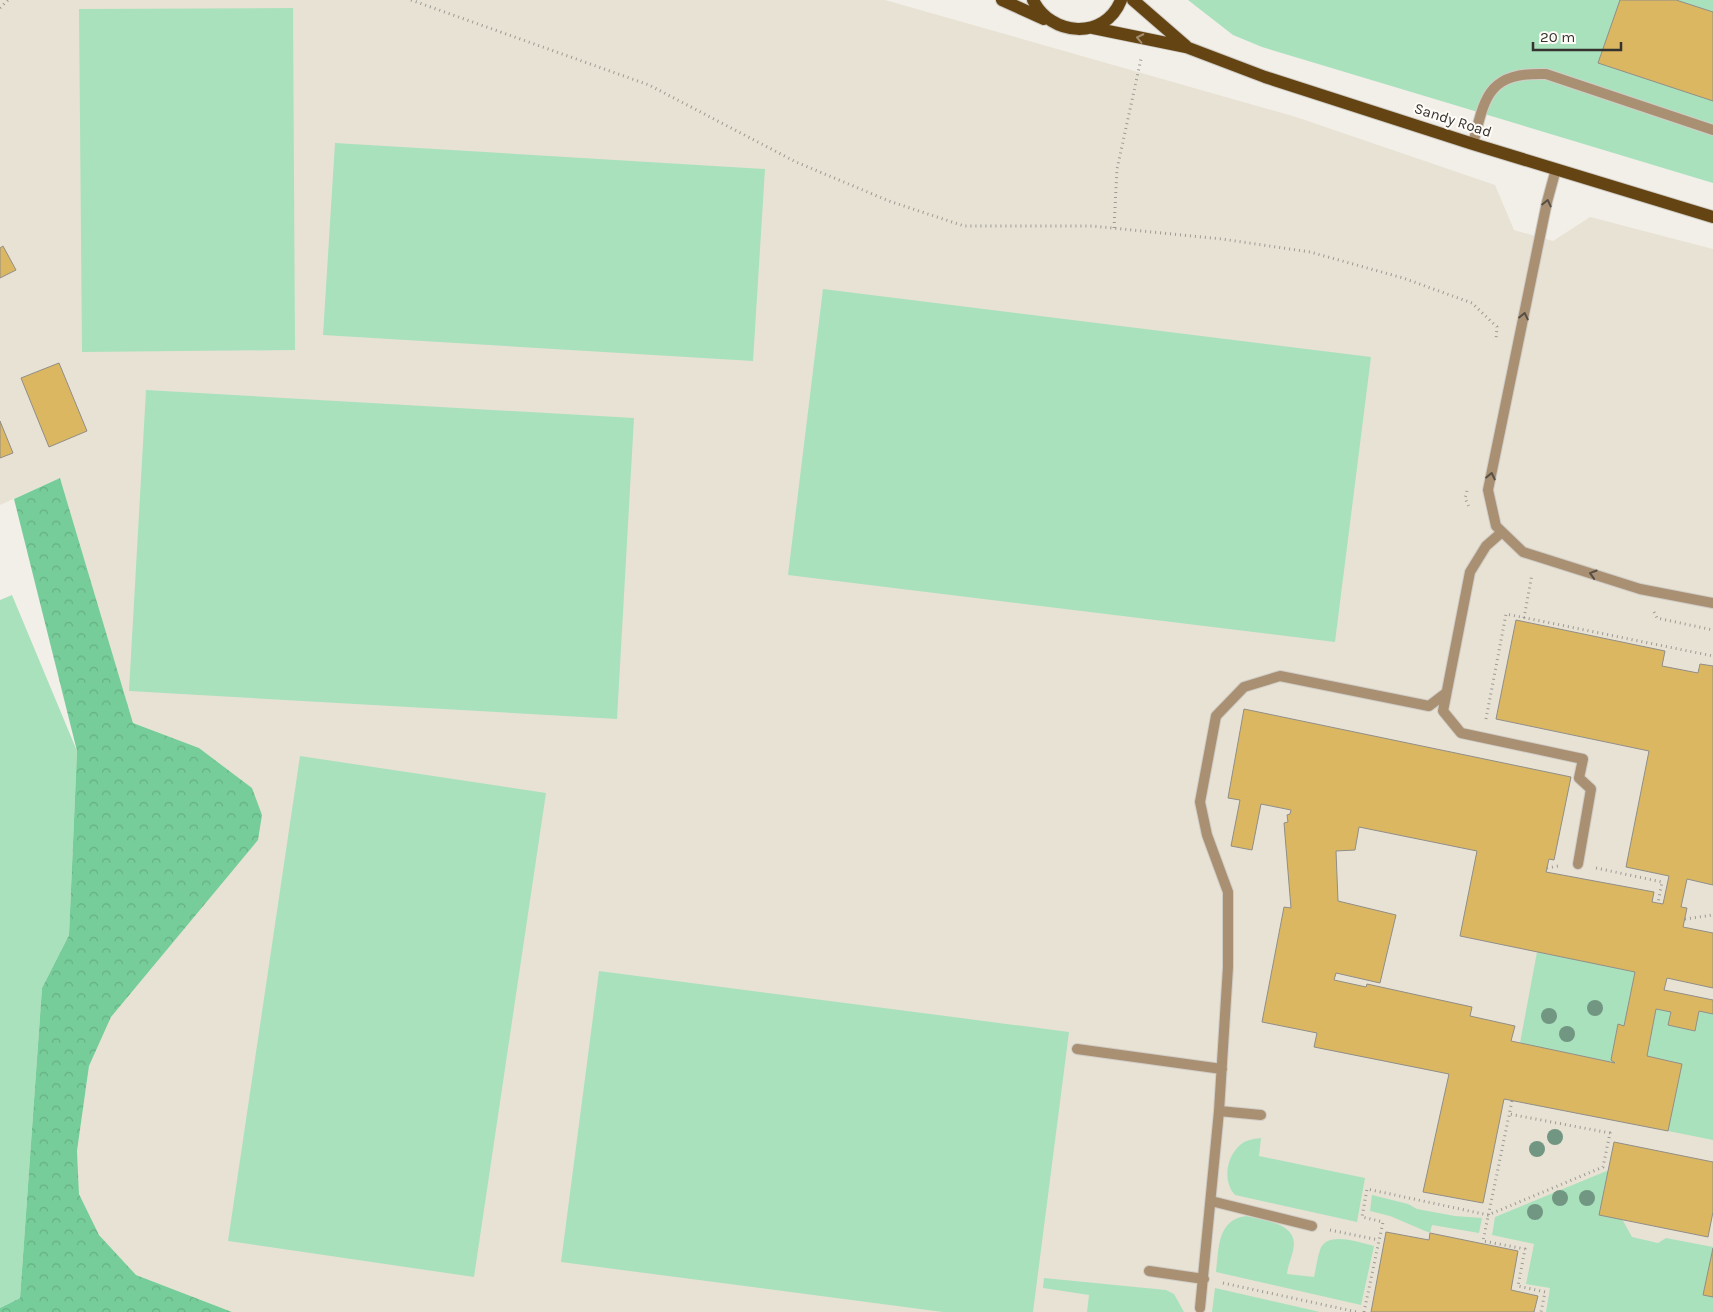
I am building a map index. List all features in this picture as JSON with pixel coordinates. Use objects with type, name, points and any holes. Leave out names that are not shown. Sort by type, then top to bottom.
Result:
[{"type":"main road","points":[[1002,0],[1048,20]]},
{"type":"main road","points":[[1033,0],[1037,10],[1048,20]]},
{"type":"main road","points":[[1093,28],[1107,19],[1118,7],[1120,0]]},
{"type":"main road","name":"Sandy Road","points":[[1133,0],[1186,47]]},
{"type":"main road","name":"Sandy Road","points":[[1048,20],[1062,28],[1077,30],[1093,28],[1186,47],[1265,77],[1472,144],[1713,217]]},
{"type":"lane","points":[[1472,144],[1488,94],[1505,80],[1521,74],[1546,74],[1713,130]]},
{"type":"lane","points":[[1556,169],[1547,202],[1488,490],[1496,526],[1523,552],[1640,588],[1713,603]]},
{"type":"lane","points":[[1502,532],[1486,546],[1470,572],[1443,711],[1461,733],[1583,759],[1579,778],[1591,789],[1578,864]]},
{"type":"lane","points":[[1200,1308],[1220,1111],[1228,967],[1228,892],[1207,834],[1200,802],[1216,716],[1244,687],[1280,676],[1429,706],[1446,693]]},
{"type":"lane","points":[[1077,1050],[1222,1069]]},
{"type":"lane","points":[[1220,1111],[1261,1115]]},
{"type":"lane","points":[[1211,1201],[1312,1226]]},
{"type":"lane","points":[[1149,1271],[1204,1279]]},
{"type":"path","points":[[0,8],[8,0]]},
{"type":"path","points":[[410,0],[649,85],[796,162],[889,201],[964,226],[1114,228],[1222,239],[1310,252],[1403,278],[1472,303],[1497,327],[1496,343]]},
{"type":"path","points":[[1114,228],[1116,169],[1146,39]]},
{"type":"path","points":[[1467,488],[1465,498],[1471,512]]},
{"type":"path","points":[[1524,618],[1533,567]]},
{"type":"path","points":[[1653,610],[1657,618],[1713,630]]},
{"type":"path","points":[[1485,727],[1506,614],[1713,656]]},
{"type":"path","points":[[1547,868],[1578,864],[1662,882],[1658,903]]},
{"type":"path","points":[[1685,919],[1713,916]]},
{"type":"path","points":[[1512,1101],[1483,1242],[1525,1249],[1518,1286],[1545,1292],[1541,1312]]},
{"type":"path","points":[[1364,1312],[1383,1222],[1362,1217],[1367,1189],[1488,1215],[1603,1167],[1610,1132],[1509,1114]]},
{"type":"path","points":[[1312,1226],[1380,1240]]},
{"type":"path","points":[[1204,1279],[1357,1312]]},
{"type":"shaded area","points":[[0,0],[885,0],[1296,117],[1495,185],[1514,230],[1553,241],[1590,217],[1713,249],[1713,1312],[232,1312],[136,1275],[99,1235],[79,1194],[77,1151],[89,1066],[111,1017],[258,840],[252,788],[199,748],[133,723],[60,478],[0,505]]},
{"type":"green space","points":[[1188,0],[1713,0],[1713,183],[1262,47],[1233,35]]},
{"type":"green space","points":[[293,8],[295,350],[82,352],[79,9]]},
{"type":"green space","points":[[335,143],[765,169],[753,361],[323,335]]},
{"type":"green space","points":[[823,289],[1371,357],[1335,642],[788,575]]},
{"type":"green space","points":[[146,390],[634,418],[617,719],[129,691]]},
{"type":"green space","points":[[60,478],[133,723],[199,748],[252,788],[262,815],[258,840],[111,1017],[89,1066],[77,1151],[79,1194],[99,1235],[136,1275],[232,1312],[0,1312],[0,1308],[20,1298],[42,988],[69,935],[77,751],[14,499]]},
{"type":"green space","points":[[12,595],[77,751],[69,935],[42,988],[20,1298],[0,1308],[0,600]]},
{"type":"green space","points":[[300,756],[546,793],[474,1277],[228,1241]]},
{"type":"green space","points":[[1537,952],[1635,972],[1624,1026],[1618,1025],[1611,1060],[1615,1063],[1520,1043]]},
{"type":"green space","points":[[599,971],[1069,1032],[1033,1312],[943,1312],[561,1262]]},
{"type":"green space","points":[[1656,1009],[1671,1012],[1668,1025],[1695,1031],[1699,1011],[1713,1014],[1713,1140],[1668,1131],[1682,1064],[1647,1056]]},
{"type":"green space","points":[[1261,1138],[1259,1156],[1365,1178],[1357,1222],[1235,1195],[1229,1184],[1227,1171],[1231,1158],[1243,1143]]},
{"type":"green space","points":[[1609,1170],[1622,1219],[1632,1237],[1658,1243],[1666,1238],[1713,1247],[1704,1294],[1713,1297],[1713,1312],[1546,1312],[1550,1288],[1526,1284],[1534,1244],[1492,1235],[1495,1217]]},
{"type":"green space","points":[[1372,1195],[1408,1204],[1417,1209],[1455,1216],[1482,1218],[1479,1233],[1432,1225],[1430,1233],[1390,1216],[1370,1211]]},
{"type":"green space","points":[[1246,1216],[1275,1223],[1288,1230],[1292,1236],[1294,1247],[1287,1274],[1314,1277],[1320,1250],[1329,1241],[1344,1239],[1374,1246],[1361,1305],[1216,1272],[1221,1236],[1230,1223]]},
{"type":"green space","points":[[1044,1278],[1166,1290],[1174,1294],[1184,1312],[1087,1312],[1089,1295],[1043,1288]]},
{"type":"green space","points":[[1215,1288],[1320,1312],[1212,1312]]},
{"type":"building","points":[[1620,0],[1676,0],[1713,12],[1713,101],[1598,63]]},
{"type":"building","points":[[3,246],[16,270],[0,278],[0,248]]},
{"type":"building","points":[[59,363],[87,431],[49,447],[21,378]]},
{"type":"building","points":[[0,421],[13,453],[0,458]]},
{"type":"building","points":[[1516,620],[1665,651],[1662,666],[1698,673],[1700,664],[1713,666],[1713,885],[1687,879],[1681,907],[1687,908],[1683,927],[1713,933],[1713,988],[1667,978],[1664,990],[1713,1000],[1713,1014],[1699,1011],[1695,1031],[1668,1025],[1671,1012],[1656,1009],[1647,1056],[1682,1064],[1668,1131],[1504,1099],[1483,1203],[1423,1192],[1449,1074],[1314,1047],[1317,1033],[1262,1022],[1284,907],[1291,908],[1284,823],[1288,822],[1287,815],[1290,814],[1291,810],[1261,804],[1252,850],[1231,846],[1240,800],[1228,798],[1244,709],[1571,777],[1554,860],[1549,859],[1546,872],[1654,892],[1652,902],[1663,904],[1669,876],[1626,867],[1649,751],[1496,719]],"holes":[[[1359,827],[1477,851],[1460,936],[1635,972],[1624,1026],[1618,1024],[1611,1060],[1615,1063],[1511,1041],[1515,1026],[1470,1016],[1472,1007],[1367,984],[1366,987],[1334,980],[1336,973],[1380,983],[1396,915],[1338,901],[1336,851],[1355,850]]]},
{"type":"building","points":[[1614,1142],[1713,1162],[1713,1212],[1708,1237],[1599,1215]]},
{"type":"building","points":[[1386,1232],[1429,1240],[1430,1233],[1518,1251],[1511,1290],[1538,1296],[1534,1312],[1371,1312]]},
{"type":"building","points":[[1713,1248],[1713,1297],[1703,1295]]}]
